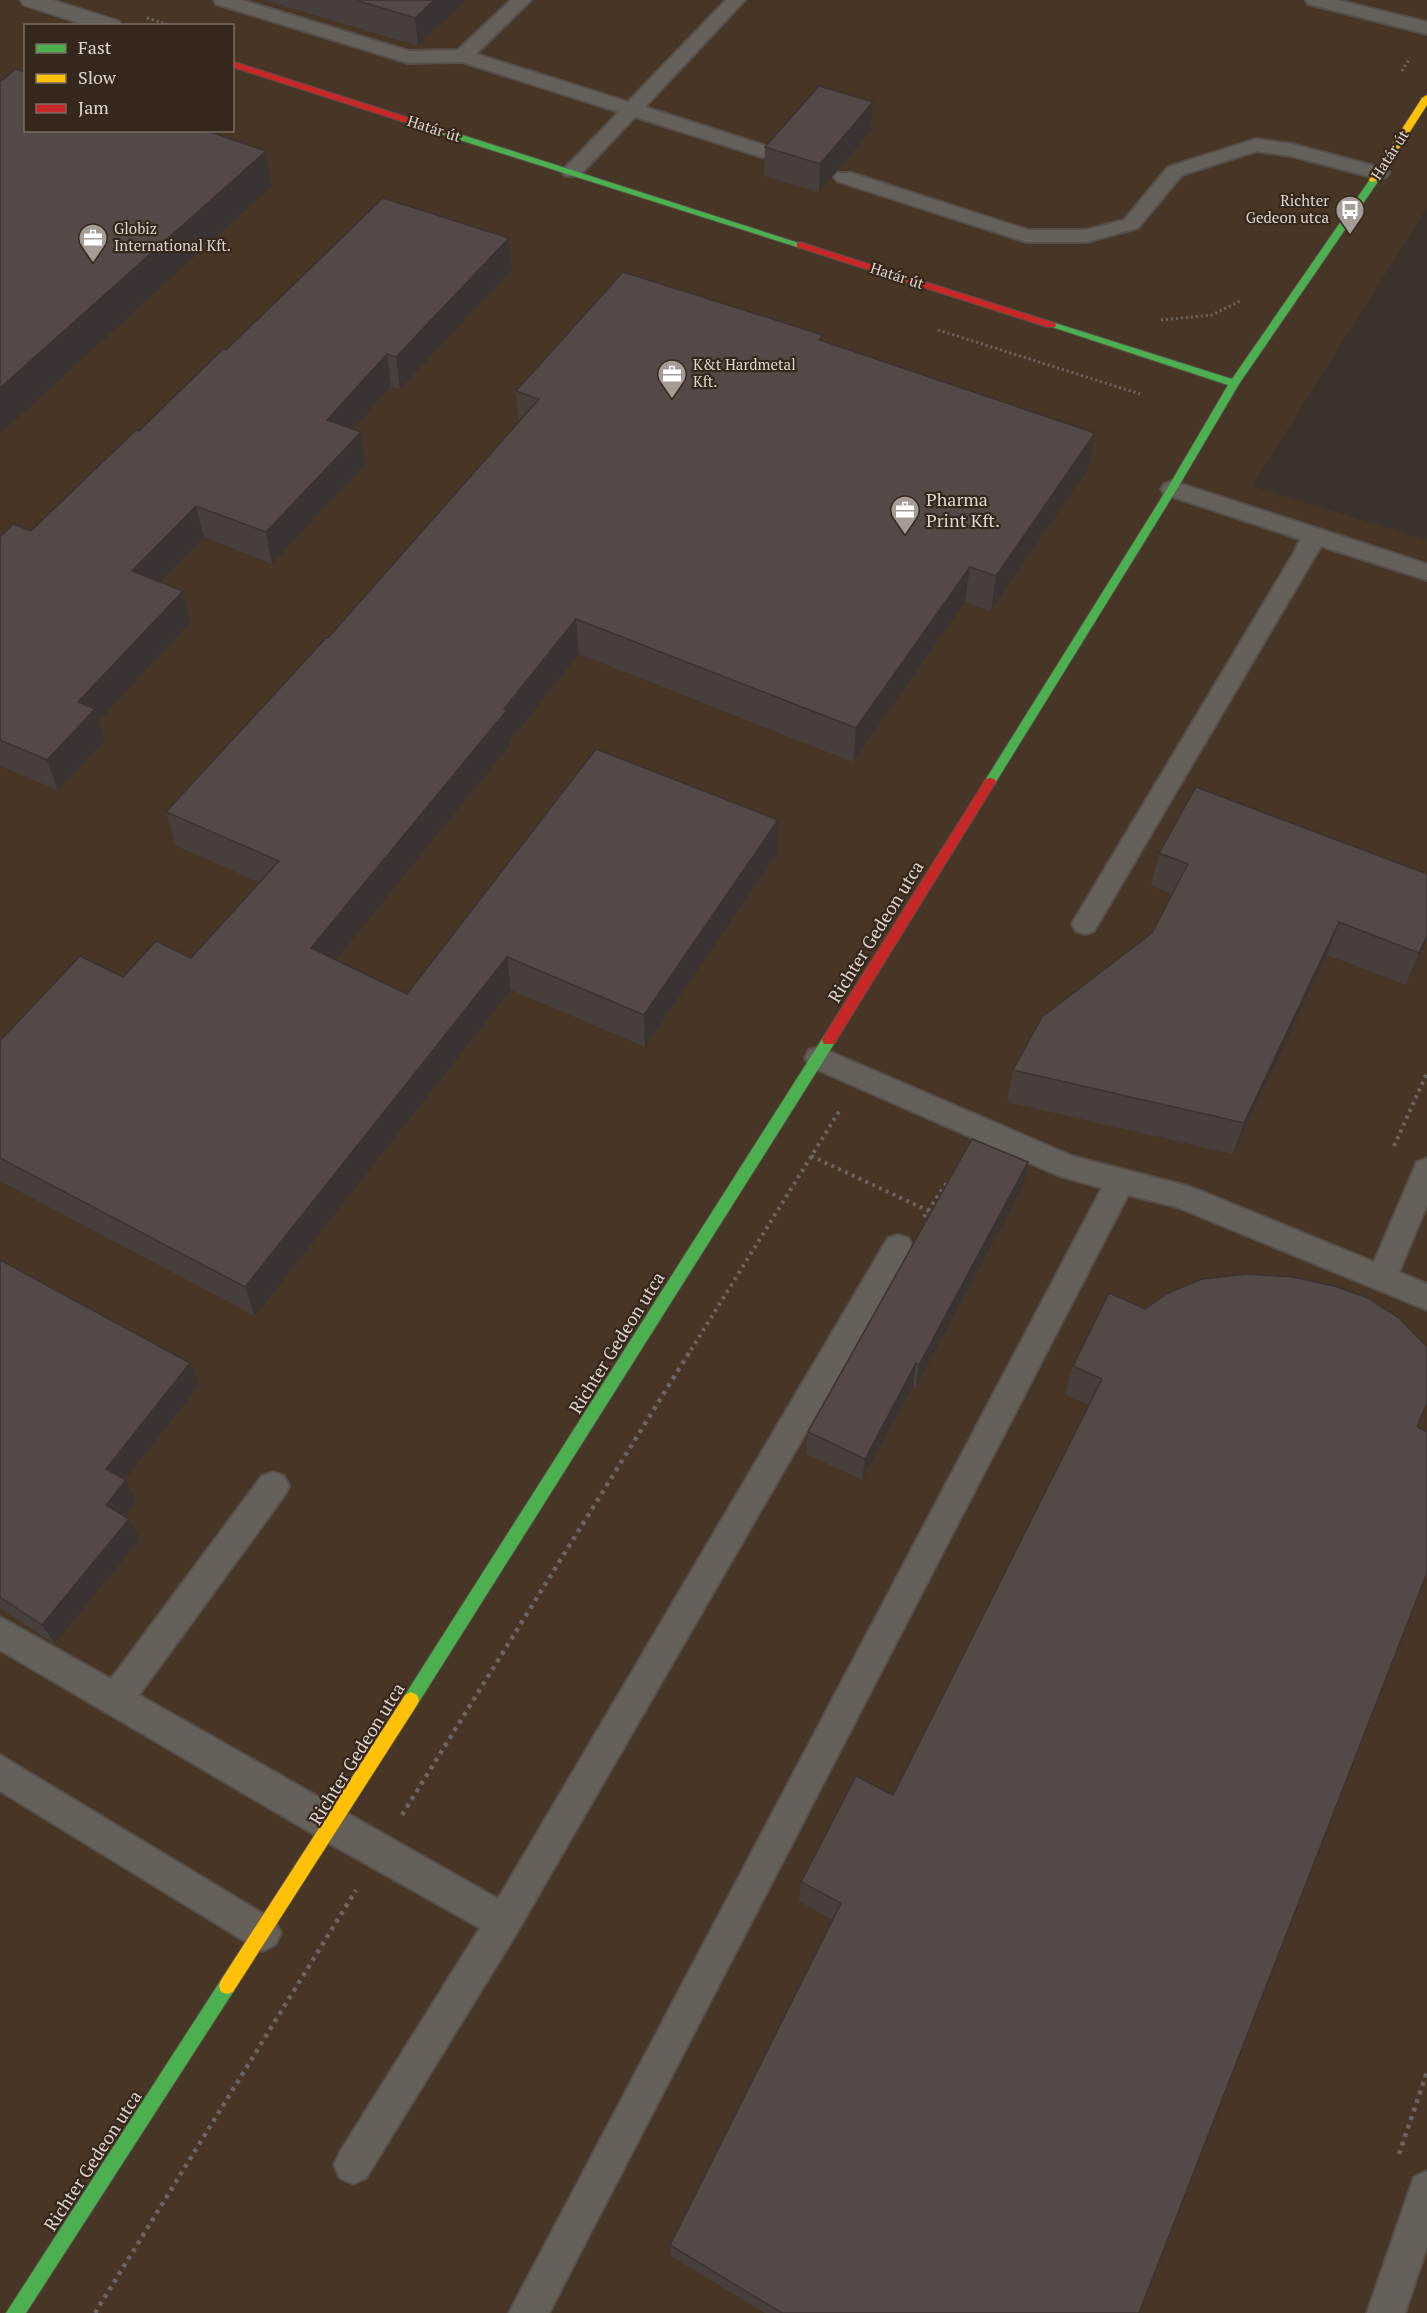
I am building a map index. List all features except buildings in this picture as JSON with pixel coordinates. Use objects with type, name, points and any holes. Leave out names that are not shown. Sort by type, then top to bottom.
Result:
[{"type":"street","points":[[31,0],[105,24]]},
{"type":"street","name":"Határ út","points":[[234,65],[1234,383],[1379,173],[1427,98]]},
{"type":"street","name":"Richter Gedeon utca","points":[[15,2313],[333,1826],[819,1058],[1172,489],[1234,383]]},
{"type":"lane","points":[[223,0],[408,57],[463,56],[769,153]]},
{"type":"lane","points":[[463,56],[522,0]]},
{"type":"lane","points":[[572,172],[736,0]]},
{"type":"lane","points":[[1315,0],[1427,28]]},
{"type":"lane","points":[[844,177],[1026,236],[1086,236],[1131,224],[1175,171],[1256,146],[1292,150],[1379,173]]},
{"type":"lane","points":[[1172,489],[1427,572]]},
{"type":"lane","points":[[1085,924],[1307,551],[1313,535]]},
{"type":"lane","points":[[819,1058],[1067,1167],[1181,1196],[1427,1297]]},
{"type":"lane","points":[[1382,1278],[1427,1170]]},
{"type":"lane","points":[[528,2313],[1121,1180]]},
{"type":"lane","points":[[353,2165],[504,1922],[898,1247]]},
{"type":"lane","points":[[115,1700],[273,1486]]},
{"type":"lane","points":[[0,1632],[333,1826],[504,1922]]},
{"type":"lane","points":[[0,1772],[263,1933]]},
{"type":"lane","points":[[1386,2313],[1427,2190]]},
{"type":"path","points":[[811,1156],[929,1210]]},
{"type":"shaded area","points":[[0,0],[1427,0],[1427,208],[1252,486],[1427,540],[1427,2313],[0,2313]]},
{"type":"traffic: fast","points":[[444,132],[800,245]]},
{"type":"traffic: fast","points":[[990,782],[1172,489],[1234,383],[1374,180]]},
{"type":"traffic: fast","points":[[1051,325],[1234,383]]},
{"type":"traffic: fast","points":[[411,1700],[829,1040]]},
{"type":"traffic: fast","points":[[15,2313],[227,1986]]},
{"type":"traffic: slow","points":[[1374,180],[1427,98]]},
{"type":"traffic: slow","points":[[227,1986],[411,1700]]},
{"type":"traffic: jam","points":[[234,65],[444,132]]},
{"type":"traffic: jam","points":[[800,245],[1051,325]]},
{"type":"traffic: jam","points":[[829,1040],[990,782]]},
{"type":"place","name":"Richter Gedeon utca","points":[[1350,236]]},
{"type":"place","name":"Globiz International Kft.","points":[[93,264]]},
{"type":"place","name":"K&t Hardmetal Kft.","points":[[672,400]]},
{"type":"place","name":"Pharma Print Kft.","points":[[905,536]]}]
